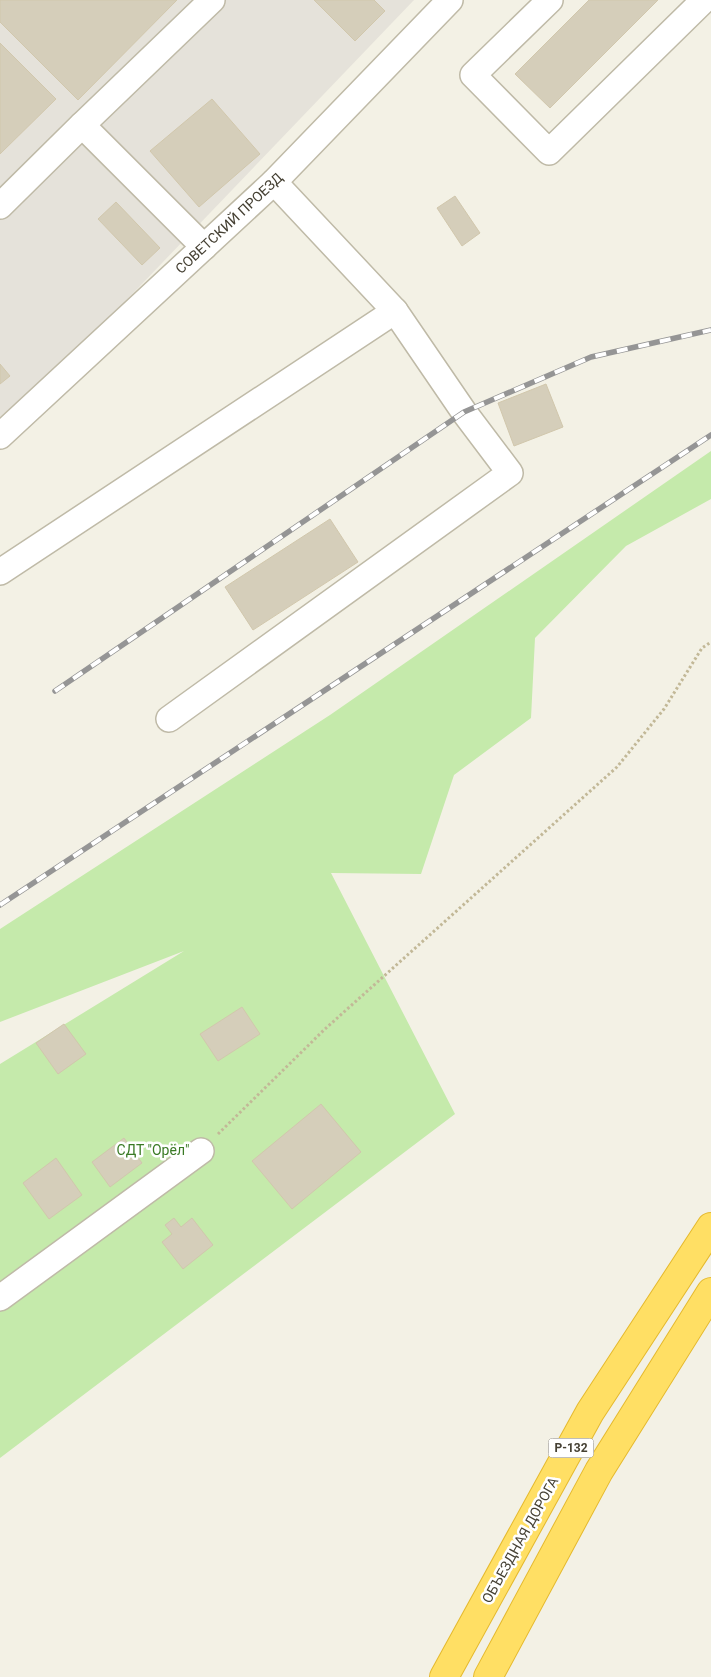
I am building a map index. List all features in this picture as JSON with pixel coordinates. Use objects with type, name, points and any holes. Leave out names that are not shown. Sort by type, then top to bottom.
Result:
[{"type":"highway","name":"ОБЪЕЗДНАЯ ДОРОГА","points":[[444,1677],[590,1412],[711,1227]]},
{"type":"highway","name":"Р-132","points":[[488,1677],[599,1470],[711,1292]]},
{"type":"street","points":[[0,206],[212,0]]},
{"type":"street","name":"СОВЕТСКИЙ ПРОЕЗД","points":[[0,436],[274,182],[450,0]]},
{"type":"street","points":[[550,0],[473,75],[549,152],[704,0]]},
{"type":"street","points":[[82,125],[204,247]]},
{"type":"street","points":[[169,719],[510,473],[464,412],[395,311],[274,182]]},
{"type":"street","points":[[0,572],[395,311]]},
{"type":"street","points":[[0,1298],[201,1151]]},
{"type":"path","points":[[201,1151],[325,1029],[617,767],[664,709],[702,648],[711,642]]},
{"type":"shaded area","points":[[0,0],[414,0],[94,334],[0,417]]},
{"type":"green space","name":"СДТ \"Орёл\"","points":[[711,451],[711,499],[626,546],[535,638],[531,718],[454,775],[421,874],[331,873],[455,1114],[0,1458],[0,1064],[184,951],[0,1022],[0,929],[330,715]]},
{"type":"building","points":[[0,0],[177,0],[78,100],[0,22]]},
{"type":"building","points":[[314,0],[374,0],[385,11],[355,41]]},
{"type":"building","points":[[589,0],[658,0],[550,108],[515,74]]},
{"type":"building","points":[[0,43],[56,99],[0,154]]},
{"type":"building","points":[[212,99],[260,154],[199,207],[150,151]]},
{"type":"building","points":[[455,196],[480,233],[462,246],[437,208]]},
{"type":"building","points":[[116,202],[160,248],[142,265],[98,219]]},
{"type":"building","points":[[0,364],[10,376],[0,384]]},
{"type":"building","points":[[546,384],[563,427],[514,446],[498,403]]},
{"type":"building","points":[[330,519],[358,562],[253,630],[225,587]]},
{"type":"building","points":[[242,1007],[260,1034],[218,1061],[200,1034]]},
{"type":"building","points":[[64,1024],[86,1054],[58,1074],[36,1043]]},
{"type":"building","points":[[321,1104],[361,1152],[292,1209],[252,1161]]},
{"type":"building","points":[[124,1138],[142,1163],[110,1187],[92,1162]]},
{"type":"building","points":[[56,1158],[82,1195],[49,1219],[23,1183]]},
{"type":"building","points":[[174,1218],[181,1227],[192,1218],[213,1245],[183,1269],[162,1242],[172,1234],[165,1225]]},
{"type":"railway","points":[[55,691],[464,412],[591,357],[711,330]]},
{"type":"railway","points":[[0,905],[711,435]]}]
